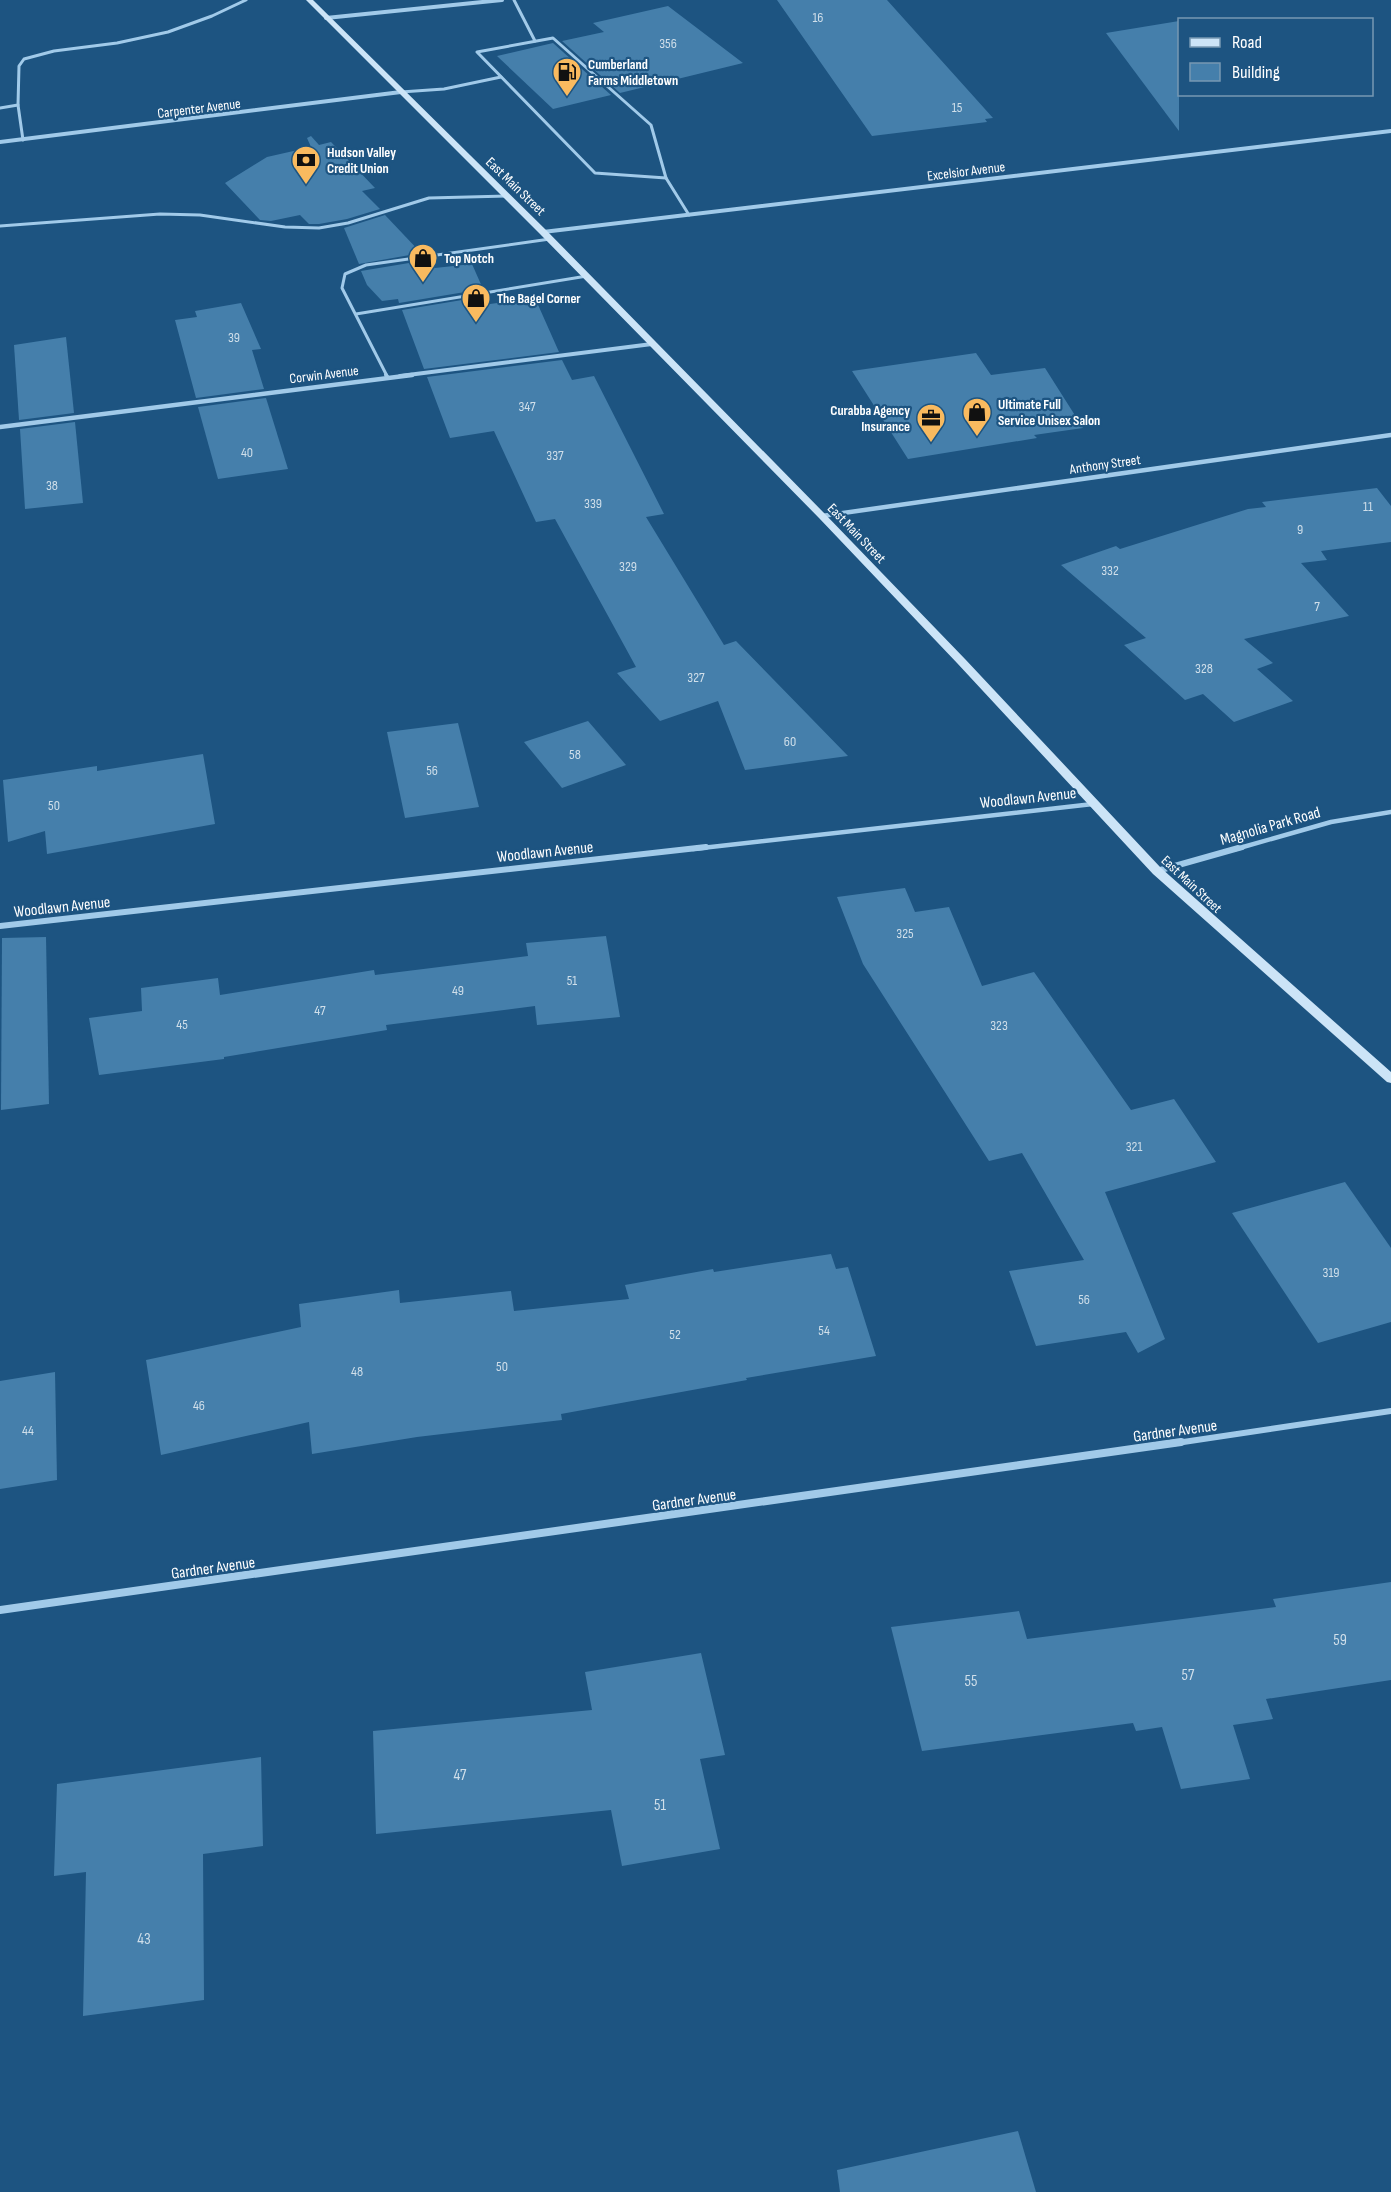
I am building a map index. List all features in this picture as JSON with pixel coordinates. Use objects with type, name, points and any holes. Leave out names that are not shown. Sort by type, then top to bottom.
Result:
[{"type":"main road","name":"East Main Street","points":[[309,0],[547,236],[822,516],[962,661],[1157,871],[1391,1079]]},
{"type":"street","points":[[326,18],[502,0]]},
{"type":"street","name":"Carpenter Avenue","points":[[0,142],[401,92]]},
{"type":"street","name":"Excelsior Avenue","points":[[547,236],[689,215],[1391,131]]},
{"type":"street","name":"Corwin Avenue","points":[[0,427],[652,344]]},
{"type":"street","name":"Anthony Street","points":[[822,516],[1391,435]]},
{"type":"street","name":"Woodlawn Avenue","points":[[0,926],[1093,804]]},
{"type":"street","name":"Magnolia Park Road","points":[[1157,871],[1331,822],[1391,812]]},
{"type":"street","name":"Gardner Avenue","points":[[0,1610],[972,1473],[1391,1411]]},
{"type":"lane","points":[[23,140],[18,105],[19,66],[24,59],[46,53],[117,43],[168,32],[212,16],[246,0]]},
{"type":"lane","points":[[514,0],[535,41]]},
{"type":"lane","points":[[666,178],[595,173],[477,52],[553,38],[651,125],[666,178],[689,215]]},
{"type":"lane","points":[[401,92],[444,89],[501,77]]},
{"type":"lane","points":[[0,108],[18,105]]},
{"type":"lane","points":[[0,226],[163,213],[203,215],[255,224],[318,229],[351,224],[400,205],[429,198],[507,196]]},
{"type":"lane","points":[[388,378],[342,288],[345,274],[366,265],[547,236]]},
{"type":"lane","points":[[356,314],[586,276]]},
{"type":"building","points":[[777,0],[887,0],[993,118],[985,119],[987,122],[872,136]]},
{"type":"building","points":[[668,6],[743,63],[620,93],[562,41],[604,32],[593,23]]},
{"type":"building","points":[[1178,21],[1179,131],[1106,33]]},
{"type":"building","points":[[553,43],[611,95],[553,109],[497,56]]},
{"type":"building","name":"Hudson Valley Credit Union","points":[[311,136],[319,145],[331,142],[375,188],[362,191],[380,209],[347,219],[319,224],[309,224],[300,215],[271,221],[260,220],[225,183],[267,157],[311,147],[307,138]]},
{"type":"building","points":[[385,215],[421,253],[359,264],[344,228]]},
{"type":"building","name":"Top Notch","points":[[427,260],[435,268],[472,264],[483,289],[399,303],[398,299],[382,301],[367,285],[361,271]]},
{"type":"building","points":[[486,296],[490,304],[535,298],[559,352],[424,369],[402,310]]},
{"type":"building","points":[[241,303],[261,349],[252,350],[264,389],[196,398],[175,320],[197,317],[195,311]]},
{"type":"building","points":[[66,337],[74,413],[19,420],[14,345]]},
{"type":"building","points":[[976,353],[991,375],[1045,368],[1083,428],[1034,435],[1037,438],[908,459],[852,371]]},
{"type":"building","points":[[562,360],[572,380],[594,376],[664,514],[646,517],[724,645],[736,641],[848,756],[745,770],[718,701],[660,721],[617,673],[636,667],[555,519],[536,522],[494,431],[450,438],[427,377]]},
{"type":"building","points":[[266,398],[288,469],[218,479],[198,407]]},
{"type":"building","points":[[75,422],[83,503],[25,509],[20,429]]},
{"type":"building","points":[[1377,488],[1391,506],[1391,542],[1321,551],[1327,560],[1301,563],[1349,616],[1244,639],[1273,663],[1257,669],[1293,701],[1234,722],[1203,694],[1185,700],[1124,645],[1146,638],[1061,565],[1116,546],[1120,549],[1248,509],[1266,507],[1262,502]]},
{"type":"building","points":[[588,721],[626,765],[562,788],[524,742]]},
{"type":"building","points":[[458,723],[479,807],[405,818],[387,732]]},
{"type":"building","points":[[203,754],[215,824],[47,854],[45,831],[8,842],[3,780],[97,766],[97,771]]},
{"type":"building","points":[[905,888],[915,912],[949,907],[982,986],[1034,972],[1131,1110],[1174,1099],[1216,1162],[1105,1192],[1165,1339],[1138,1353],[1126,1332],[1036,1346],[1009,1271],[1084,1260],[1022,1153],[989,1161],[863,964],[837,897]]},
{"type":"building","points":[[606,936],[620,1017],[537,1025],[535,1006],[386,1025],[387,1030],[224,1057],[224,1059],[99,1075],[89,1018],[142,1011],[141,988],[218,978],[220,995],[374,970],[375,975],[528,956],[526,943]]},
{"type":"building","points":[[46,937],[49,1104],[1,1110],[2,938]]},
{"type":"building","points":[[1345,1182],[1391,1248],[1391,1322],[1318,1343],[1232,1213]]},
{"type":"building","points":[[831,1254],[836,1269],[848,1267],[876,1356],[746,1378],[747,1380],[561,1414],[562,1420],[417,1437],[312,1454],[309,1422],[161,1455],[146,1360],[301,1327],[299,1304],[399,1290],[400,1303],[511,1291],[514,1311],[629,1299],[625,1285],[713,1269],[714,1272]]},
{"type":"building","points":[[55,1372],[57,1480],[0,1489],[0,1381]]},
{"type":"building","points":[[1391,1582],[1391,1680],[1266,1699],[1273,1719],[1233,1725],[1250,1779],[1181,1789],[1162,1727],[1136,1731],[1133,1723],[922,1751],[891,1627],[1019,1611],[1027,1639],[1276,1607],[1273,1599]]},
{"type":"building","points":[[701,1653],[725,1755],[700,1759],[720,1849],[622,1866],[611,1810],[376,1834],[373,1731],[592,1710],[585,1672]]},
{"type":"building","points":[[261,1757],[263,1846],[203,1854],[204,2000],[83,2016],[86,1872],[54,1876],[57,1784]]},
{"type":"building","points":[[1018,2131],[1036,2192],[840,2192],[837,2170]]},
{"type":"place","name":"Cumberland Farms Middletown","points":[[567,98]]},
{"type":"place","name":"Hudson Valley Credit Union","points":[[306,186]]},
{"type":"place","name":"Top Notch","points":[[423,284]]},
{"type":"place","name":"The Bagel Corner","points":[[476,324]]},
{"type":"place","name":"Ultimate Full Service Unisex Salon","points":[[977,438]]},
{"type":"place","name":"Curabba Agency Insurance","points":[[931,444]]}]
